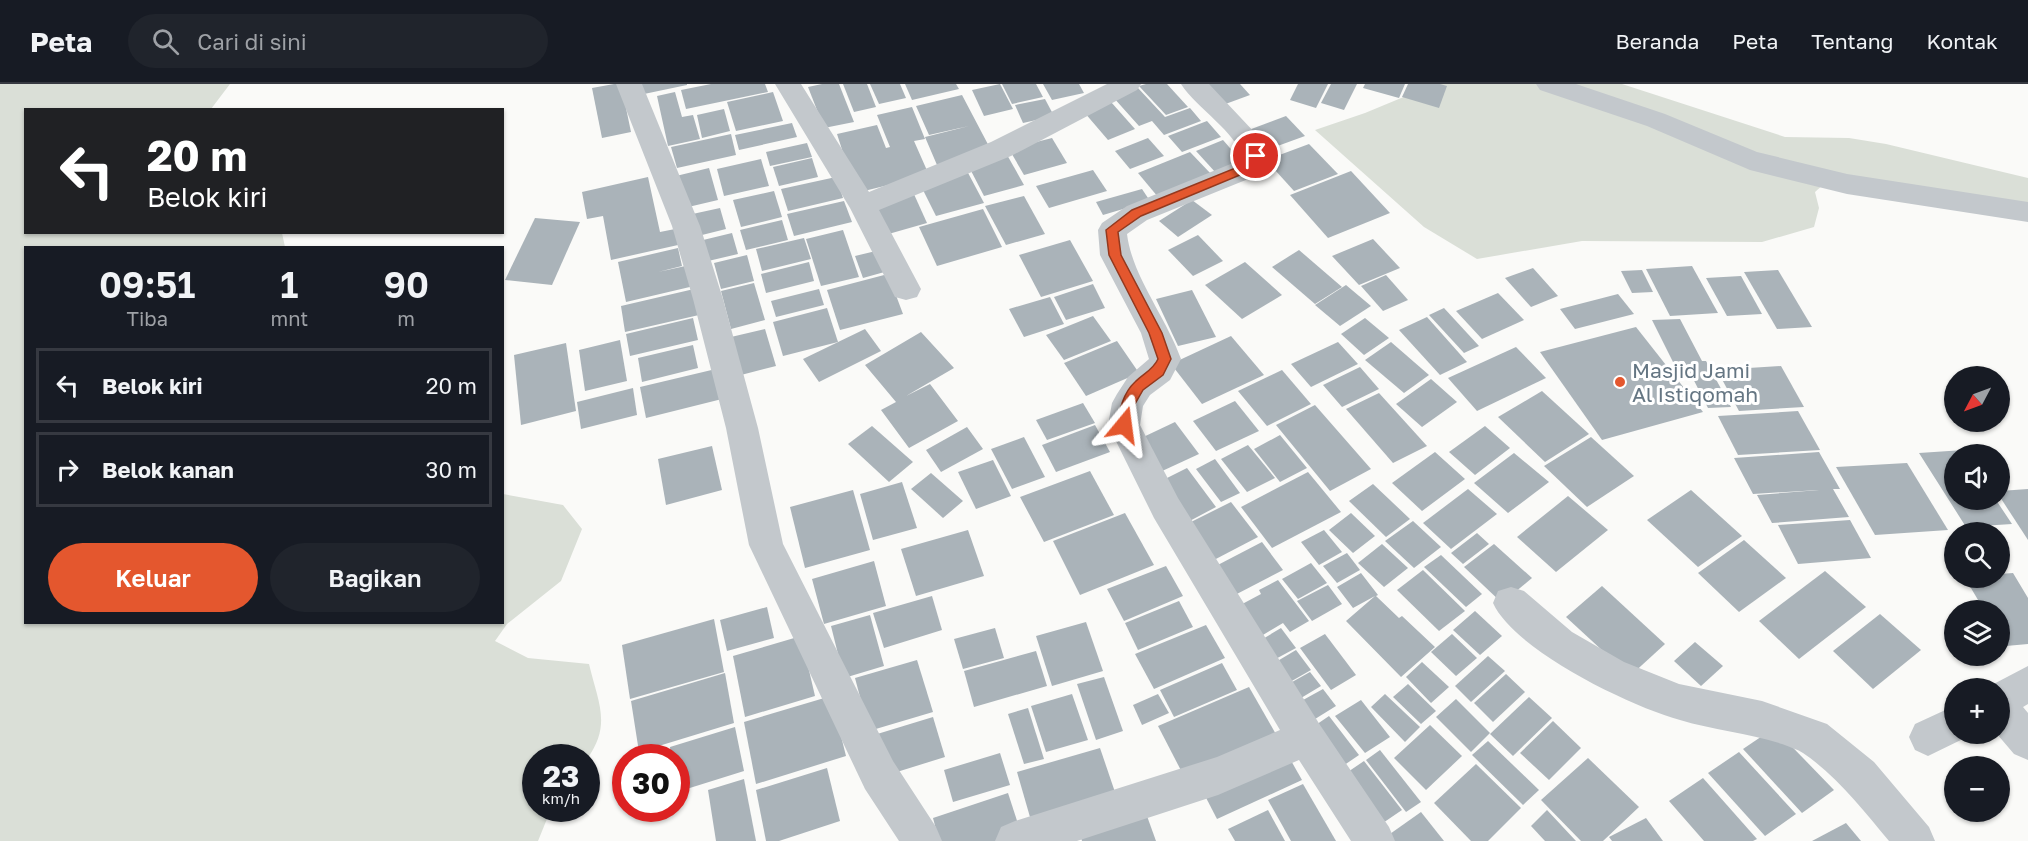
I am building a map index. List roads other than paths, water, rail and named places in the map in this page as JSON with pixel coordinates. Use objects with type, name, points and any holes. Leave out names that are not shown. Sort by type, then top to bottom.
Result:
[{"type":"street","points":[[629,84],[686,226],[708,298],[742,428],[766,545],[879,775],[922,841]]},
{"type":"street","points":[[788,84],[863,206],[906,289]]},
{"type":"street","points":[[863,206],[1001,149],[1128,84]]},
{"type":"street","points":[[1194,84],[1249,144],[1256,156],[1256,161],[1253,166],[1137,213],[1112,230],[1115,255],[1156,333],[1165,359],[1159,371],[1139,386],[1128,402],[1124,425],[1166,508],[1306,738],[1375,841]]},
{"type":"street","points":[[1549,84],[1656,120],[1750,160],[1847,184],[2028,212]]},
{"type":"street","points":[[1511,603],[1559,644],[1611,675],[1679,702],[1762,718],[1814,737],[1860,776],[1915,841]]},
{"type":"street","points":[[2010,694],[2028,684]]},
{"type":"street","points":[[2010,720],[2028,741]]},
{"type":"street","points":[[1015,841],[1218,776],[1306,738]]},
{"type":"place","name":"Masjid Jami Al Istiqomah","points":[[1620,382]]}]
